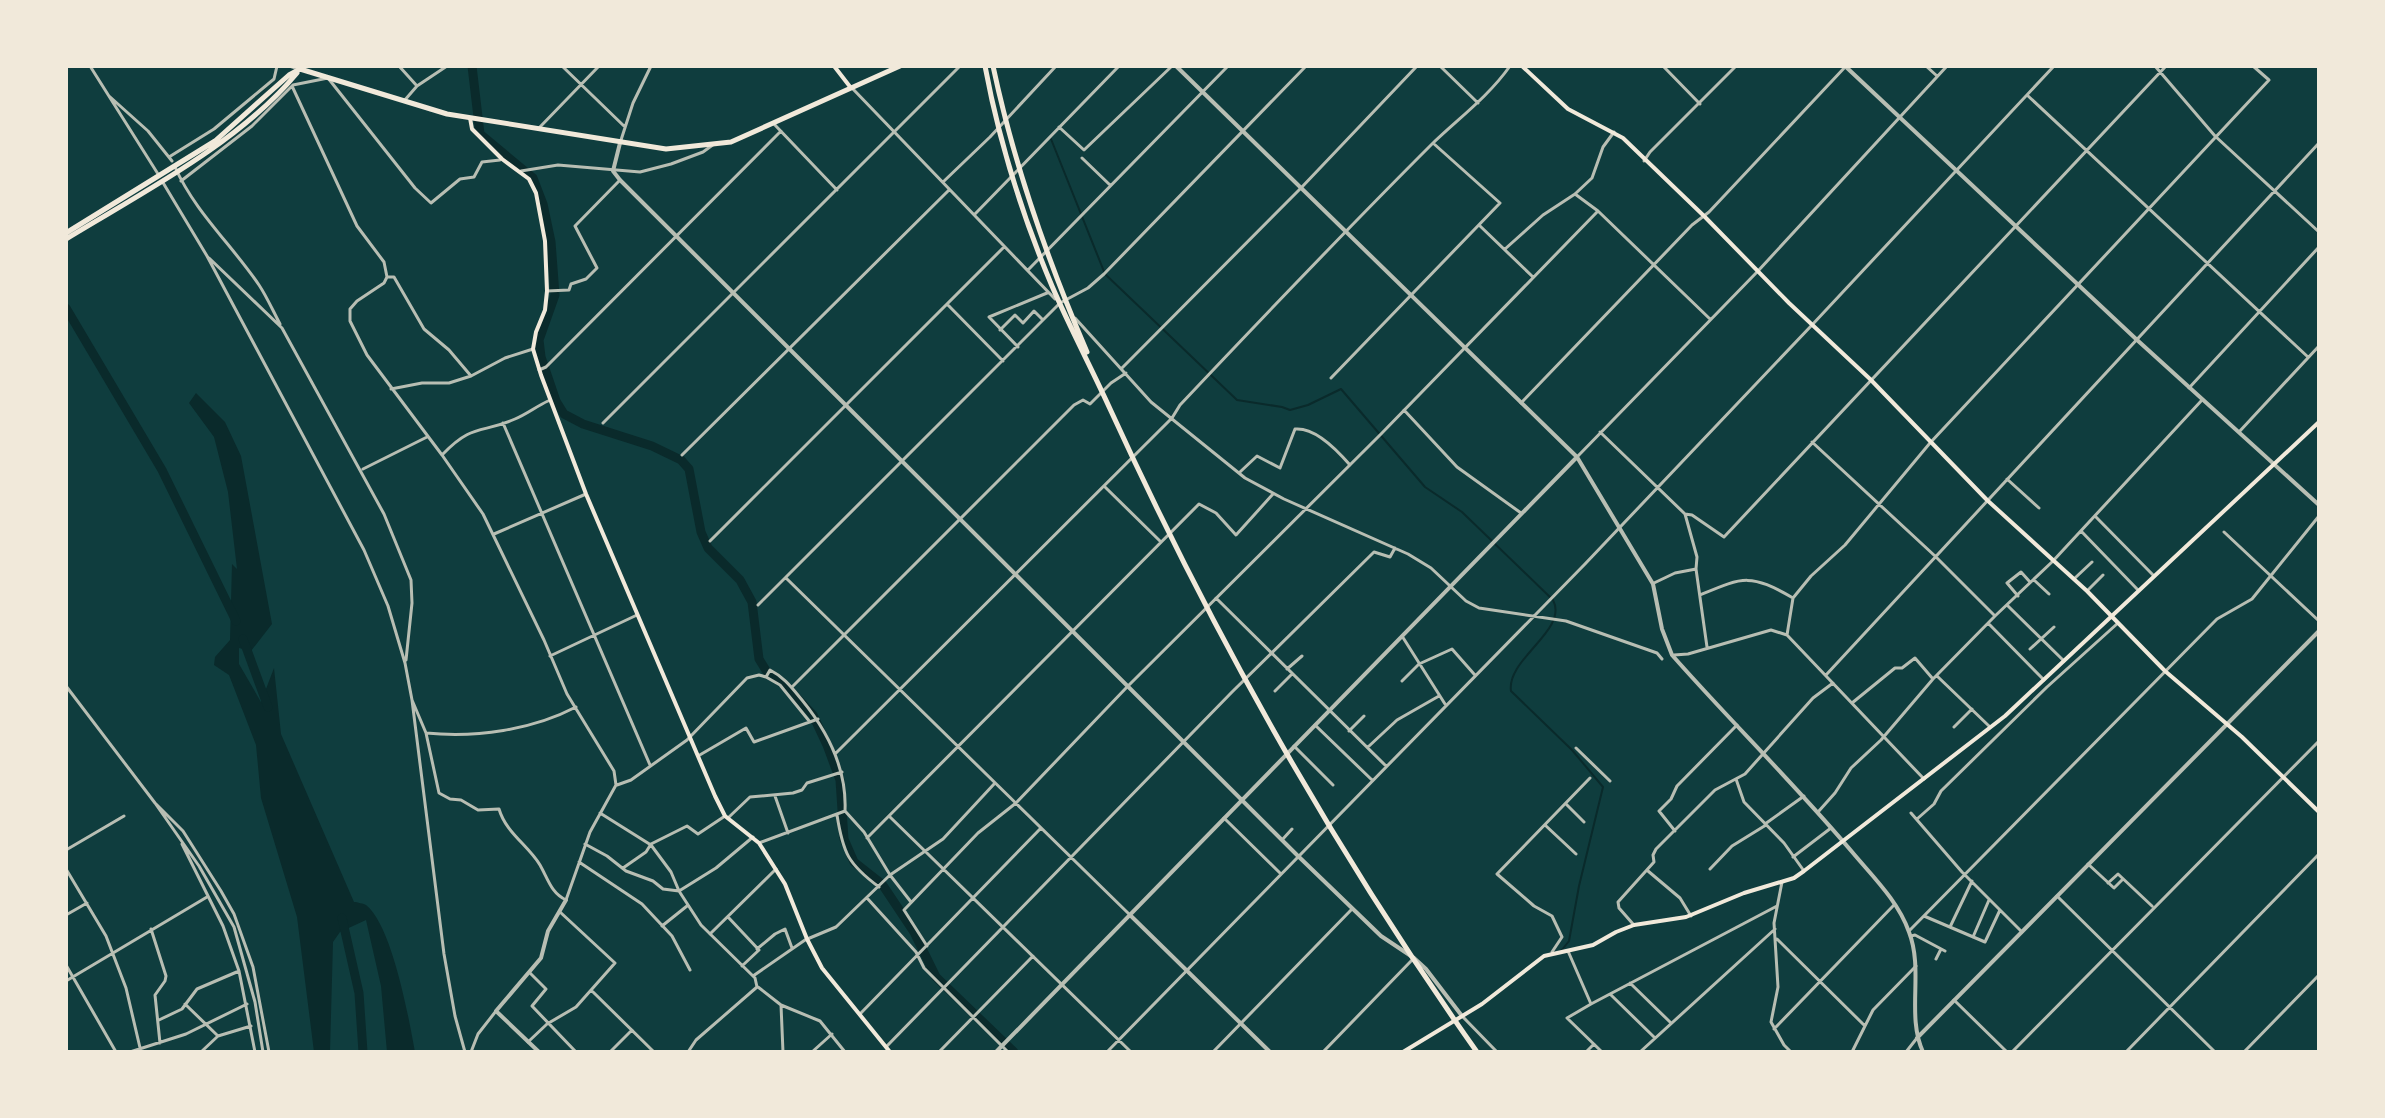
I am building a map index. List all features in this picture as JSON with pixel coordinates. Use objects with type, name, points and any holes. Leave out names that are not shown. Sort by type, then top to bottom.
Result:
[{"type":"highway","points":[[66,236],[228,136],[301,68],[403,101],[470,118],[666,149],[731,142],[900,66]]},
{"type":"highway","points":[[985,66],[1003,145],[1030,233],[1053,289],[1192,581],[1270,726],[1382,913],[1477,1052]]},
{"type":"highway","points":[[993,66],[1012,148],[1038,230],[1108,405]]},
{"type":"main road","points":[[834,66],[851,88]]},
{"type":"main road","points":[[1522,66],[1568,109],[1614,132],[1704,216],[1870,379],[1987,500],[2087,591],[2165,671],[2226,723],[2319,812]]},
{"type":"main road","points":[[470,118],[472,129],[502,159],[521,171],[536,193],[551,291],[533,349],[539,370],[548,401],[586,494],[698,756],[726,817],[759,843],[776,869],[822,968],[890,1052]]},
{"type":"main road","points":[[1403,1052],[1462,1016],[1552,952],[1593,945],[1634,925],[1691,916],[1804,871],[1991,727],[2319,422]]},
{"type":"street","points":[[90,66],[207,256],[349,517],[388,606],[412,700],[444,954],[455,1016],[469,1050]]},
{"type":"street","points":[[106,93],[148,131],[170,159],[215,131],[274,79],[277,66]]},
{"type":"street","points":[[291,66],[301,68]]},
{"type":"street","points":[[399,66],[417,86]]},
{"type":"street","points":[[403,101],[417,86],[447,66]]},
{"type":"street","points":[[562,66],[625,127]]},
{"type":"street","points":[[538,129],[599,66]]},
{"type":"street","points":[[613,171],[633,103],[651,66]]},
{"type":"street","points":[[603,423],[960,66]]},
{"type":"street","points":[[943,182],[1056,66]]},
{"type":"street","points":[[975,214],[1119,66]]},
{"type":"street","points":[[1059,127],[1084,150],[1174,66],[1577,457],[1653,584],[1662,629],[1672,655],[1805,796],[1896,904],[1910,933],[1916,966],[1917,1038],[1923,1052]]},
{"type":"street","points":[[1028,270],[1228,66]]},
{"type":"street","points":[[758,605],[1060,303],[1088,288],[1104,274],[1306,66]]},
{"type":"street","points":[[1122,368],[1417,66]]},
{"type":"street","points":[[1440,66],[1478,103]]},
{"type":"street","points":[[835,754],[1172,418],[1211,372],[1433,143],[1494,89],[1510,66]]},
{"type":"street","points":[[1663,66],[1700,104]]},
{"type":"street","points":[[1644,161],[1736,66]]},
{"type":"street","points":[[1521,403],[1845,66],[2136,339],[2319,505]]},
{"type":"street","points":[[1926,66],[1937,76]]},
{"type":"street","points":[[996,1052],[1758,271],[1947,66]]},
{"type":"street","points":[[1107,1052],[1620,526],[2054,66]]},
{"type":"street","points":[[2155,66],[2215,136],[2319,232]]},
{"type":"street","points":[[1685,514],[1692,515],[1724,537],[2166,66]]},
{"type":"street","points":[[1787,635],[1793,598],[1825,561],[1856,533],[1930,443],[2269,80],[2253,66]]},
{"type":"street","points":[[181,181],[227,145],[292,86],[328,78],[415,188],[431,203],[460,179],[474,177],[482,162],[502,159]]},
{"type":"street","points":[[292,86],[357,226],[384,262],[387,277],[384,283],[357,301],[350,309],[350,321],[367,355],[442,455],[494,534],[567,694],[614,771],[616,785],[585,844],[566,900],[548,931],[541,958],[496,1011],[469,1050]]},
{"type":"street","points":[[851,88],[975,214],[1151,402],[1239,473],[1273,494],[1395,548],[1431,568],[1466,601],[1479,608],[1566,621],[1657,653],[1662,659]]},
{"type":"street","points":[[2027,95],[2308,357]]},
{"type":"street","points":[[774,124],[837,190]]},
{"type":"street","points":[[539,370],[546,367],[781,131]]},
{"type":"street","points":[[1505,249],[1592,178],[1603,147],[1614,132]]},
{"type":"street","points":[[1331,378],[1500,203],[1433,143]]},
{"type":"street","points":[[1826,675],[2319,143]]},
{"type":"street","points":[[521,171],[558,165],[640,172],[703,152],[714,144]]},
{"type":"street","points":[[1082,158],[1110,185]]},
{"type":"street","points":[[175,167],[181,181],[217,233],[260,286],[384,514],[411,580],[412,603],[405,663]]},
{"type":"street","points":[[613,171],[1241,800],[1381,936],[1414,958],[1462,1016],[1497,1052]]},
{"type":"street","points":[[551,291],[569,290],[571,284],[586,279],[597,268],[575,226],[620,180]]},
{"type":"street","points":[[682,455],[949,189]]},
{"type":"street","points":[[1575,194],[1598,211],[1710,320]]},
{"type":"street","points":[[927,946],[904,910],[911,902],[978,833],[1016,803],[1598,211]]},
{"type":"street","points":[[1479,225],[1533,277]]},
{"type":"street","points":[[710,541],[1005,246]]},
{"type":"street","points":[[2189,388],[2319,247]]},
{"type":"street","points":[[207,256],[282,328]]},
{"type":"street","points":[[387,277],[394,277],[424,329],[449,350],[471,376]]},
{"type":"street","points":[[1018,347],[990,320],[992,314],[1049,293]]},
{"type":"street","points":[[947,304],[1003,361]]},
{"type":"street","points":[[1000,330],[1015,315],[1023,323],[1034,311],[1043,321]]},
{"type":"street","points":[[2239,432],[2319,346]]},
{"type":"street","points":[[391,389],[422,383],[449,383],[533,349]]},
{"type":"street","points":[[792,687],[1074,405],[1083,400],[1090,404],[1126,373]]},
{"type":"street","points":[[1818,812],[1851,768],[1988,623],[2053,561],[2202,400]]},
{"type":"street","points":[[442,455],[459,437],[503,423],[548,401]]},
{"type":"street","points":[[1404,410],[1457,467],[1521,514]]},
{"type":"street","points":[[503,423],[650,765]]},
{"type":"street","points":[[1239,473],[1257,456],[1280,468],[1295,429],[1303,428],[1337,451],[1350,465]]},
{"type":"street","points":[[1600,432],[1685,514],[1697,557],[1707,647]]},
{"type":"street","points":[[361,470],[427,437]]},
{"type":"street","points":[[1812,442],[1995,616]]},
{"type":"street","points":[[2007,479],[2039,508]]},
{"type":"street","points":[[1104,486],[1161,542]]},
{"type":"street","points":[[494,534],[586,494]]},
{"type":"street","points":[[867,838],[1199,504],[1216,513],[1236,535],[1273,494]]},
{"type":"street","points":[[2095,516],[2154,576]]},
{"type":"street","points":[[1910,933],[2217,619],[2252,599],[2319,516]]},
{"type":"street","points":[[2081,531],[2138,590]]},
{"type":"street","points":[[2224,532],[2319,621]]},
{"type":"street","points":[[886,1047],[1374,552],[1390,557],[1395,548]]},
{"type":"street","points":[[2074,579],[2092,562]]},
{"type":"street","points":[[1653,584],[1675,573],[1696,569]]},
{"type":"street","points":[[2018,596],[2007,583],[2021,572],[2049,594]]},
{"type":"street","points":[[2087,591],[2103,575]]},
{"type":"street","points":[[786,578],[1270,1052]]},
{"type":"street","points":[[1700,595],[1743,579],[1753,579],[1793,598]]},
{"type":"street","points":[[1216,598],[1386,766]]},
{"type":"street","points":[[2008,606],[2064,661]]},
{"type":"street","points":[[550,656],[638,615]]},
{"type":"street","points":[[1988,623],[2044,680]]},
{"type":"street","points":[[1917,819],[1934,804],[1941,791],[2026,708],[2118,623]]},
{"type":"street","points":[[2030,649],[2054,627]]},
{"type":"street","points":[[1672,655],[1679,656],[1771,630],[1787,635],[1924,779]]},
{"type":"street","points":[[1906,1052],[2319,631]]},
{"type":"street","points":[[1402,636],[1445,704]]},
{"type":"street","points":[[1402,681],[1419,664],[1452,649],[1474,675]]},
{"type":"street","points":[[1287,669],[1302,656]]},
{"type":"street","points":[[1852,703],[1895,668],[1902,668],[1915,658],[1991,727]]},
{"type":"street","points":[[767,674],[811,723]]},
{"type":"street","points":[[616,785],[631,780],[687,740],[747,678],[779,674],[818,719],[835,754],[846,793],[845,811],[911,902]]},
{"type":"street","points":[[1275,691],[1292,674]]},
{"type":"street","points":[[1634,925],[1619,908],[1618,902],[1648,871],[1654,862],[1656,849],[1715,790],[1745,774],[1813,698],[1833,683]]},
{"type":"street","points":[[66,686],[155,803],[234,927],[255,1002],[263,1052]]},
{"type":"street","points":[[1367,748],[1397,720],[1439,696]]},
{"type":"street","points":[[412,700],[426,733],[439,793],[478,810],[499,809],[502,819],[539,864],[557,896],[566,900]]},
{"type":"street","points":[[426,733],[460,736],[549,721],[576,707]]},
{"type":"street","points":[[1954,727],[1972,709]]},
{"type":"street","points":[[1349,731],[1364,716]]},
{"type":"street","points":[[698,756],[746,728],[754,742],[818,719]]},
{"type":"street","points":[[1315,725],[1372,780]]},
{"type":"street","points":[[1675,831],[1659,811],[1671,799],[1677,786],[1737,725]]},
{"type":"street","points":[[1954,1000],[2010,1052],[2319,741]]},
{"type":"street","points":[[1294,746],[1333,785]]},
{"type":"street","points":[[1576,748],[1610,781]]},
{"type":"street","points":[[623,868],[651,845],[689,825],[698,834],[750,797],[802,790],[807,783],[842,772]]},
{"type":"street","points":[[1552,952],[1562,937],[1552,916],[1534,906],[1497,874],[1590,778]]},
{"type":"street","points":[[1736,779],[1744,802],[1804,871]]},
{"type":"street","points":[[753,976],[807,939],[836,927],[890,875],[943,839],[995,783]]},
{"type":"street","points":[[775,796],[788,833]]},
{"type":"street","points":[[1710,869],[1732,846],[1805,796]]},
{"type":"street","points":[[155,803],[183,831],[234,914],[258,986],[269,1052]]},
{"type":"street","points":[[1566,804],[1584,822]]},
{"type":"street","points":[[759,843],[845,811]]},
{"type":"street","points":[[600,813],[651,845],[676,880],[687,906],[710,934],[753,976],[757,987],[781,1005],[820,1021],[845,1052]]},
{"type":"street","points":[[1911,813],[2022,932]]},
{"type":"street","points":[[836,814],[842,846],[851,863],[879,887]]},
{"type":"street","points":[[66,850],[124,816]]},
{"type":"street","points":[[889,816],[1131,1052]]},
{"type":"street","points":[[1224,818],[1281,874]]},
{"type":"street","points":[[1545,825],[1576,854]]},
{"type":"street","points":[[860,1014],[1041,828]]},
{"type":"street","points":[[1793,857],[1831,828]]},
{"type":"street","points":[[1282,840],[1292,829]]},
{"type":"street","points":[[585,844],[663,889],[679,891],[716,868],[753,837]]},
{"type":"street","points":[[182,842],[223,926],[239,971],[255,1052]]},
{"type":"street","points":[[2126,1052],[2319,854]]},
{"type":"street","points":[[579,862],[642,904],[672,936],[690,970]]},
{"type":"street","points":[[2088,864],[2114,888],[2124,879]]},
{"type":"street","points":[[66,869],[88,903],[113,953],[126,988],[140,1051]]},
{"type":"street","points":[[710,934],[776,869]]},
{"type":"street","points":[[1648,871],[1680,898],[1691,916]]},
{"type":"street","points":[[2108,883],[2118,874],[2153,907]]},
{"type":"street","points":[[1950,927],[1972,881]]},
{"type":"street","points":[[1782,882],[1775,929],[1778,987],[1771,1013],[1774,1029],[1791,1052]]},
{"type":"street","points":[[2057,896],[2215,1052]]},
{"type":"street","points":[[66,981],[207,897]]},
{"type":"street","points":[[867,898],[918,956],[924,968],[973,1018],[1004,1044],[1008,1052]]},
{"type":"street","points":[[1973,937],[1990,899]]},
{"type":"street","points":[[66,915],[88,903]]},
{"type":"street","points":[[1774,1029],[1896,904]]},
{"type":"street","points":[[662,926],[687,906]]},
{"type":"street","points":[[1602,1052],[1567,1018],[1777,906]]},
{"type":"street","points":[[1213,1052],[1352,909]]},
{"type":"street","points":[[1924,916],[1985,942],[2000,910]]},
{"type":"street","points":[[528,1042],[547,1024],[576,1007],[615,963],[560,912]]},
{"type":"street","points":[[727,916],[757,949]]},
{"type":"street","points":[[151,929],[166,976],[155,995],[160,1043]]},
{"type":"street","points":[[742,966],[757,949],[785,929],[792,948]]},
{"type":"street","points":[[1640,1052],[1775,929]]},
{"type":"street","points":[[1910,933],[1943,950],[1936,959]]},
{"type":"street","points":[[1776,938],[1865,1026]]},
{"type":"street","points":[[1567,950],[1591,1004]]},
{"type":"street","points":[[939,1052],[1033,956]]},
{"type":"street","points":[[1323,1052],[1414,958]]},
{"type":"street","points":[[66,965],[116,1052]]},
{"type":"street","points":[[1852,1052],[1881,999],[1916,966]]},
{"type":"street","points":[[159,1020],[177,1013],[197,989],[239,971]]},
{"type":"street","points":[[530,973],[546,989],[532,1006],[576,1052]]},
{"type":"street","points":[[2244,1052],[2319,975]]},
{"type":"street","points":[[1630,983],[1671,1024]]},
{"type":"street","points":[[688,1052],[696,1040],[757,987]]},
{"type":"street","points":[[591,990],[654,1052]]},
{"type":"street","points":[[1610,994],[1655,1038]]},
{"type":"street","points":[[185,1004],[218,1036]]},
{"type":"street","points":[[130,1052],[160,1043],[247,1004]]},
{"type":"street","points":[[781,1005],[783,1052]]},
{"type":"street","points":[[496,1011],[539,1052]]},
{"type":"street","points":[[201,1052],[218,1036],[251,1026]]},
{"type":"street","points":[[610,1052],[632,1030]]},
{"type":"street","points":[[812,1052],[832,1034]]},
{"type":"street","points":[[1586,1052],[1594,1044]]},
{"type":"water","points":[[196,393],[225,422],[241,456],[272,624],[251,651],[239,648],[239,664],[261,702],[274,668],[281,734],[354,902],[366,905],[384,932],[398,974],[415,1052],[387,1052],[381,986],[366,920],[340,932],[333,942],[330,1052],[314,1052],[297,917],[261,798],[256,745],[229,675],[214,665],[215,657],[230,640],[232,564],[237,569],[228,492],[214,437],[189,403]]},
{"type":"waterway","points":[[472,66],[480,134],[533,178],[543,204],[551,242],[555,295],[539,340],[541,357],[556,401],[564,414],[583,424],[652,446],[681,460],[689,469],[701,532],[708,548],[740,580],[752,602],[759,659],[767,672],[785,685],[813,715],[827,745],[840,780],[844,839],[854,862],[882,884],[914,932],[936,977],[1014,1052]]},
{"type":"waterway","points":[[1051,139],[1105,274],[1237,400],[1290,410],[1341,389],[1425,487],[1462,512],[1553,600],[1556,611],[1552,622],[1518,668],[1512,679],[1511,691],[1572,750],[1603,787],[1569,941],[1561,951]]},
{"type":"waterway","points":[[66,308],[162,470],[236,621]]},
{"type":"waterway","points":[[243,639],[268,707]]},
{"type":"waterway","points":[[342,918],[359,993],[363,1052]]}]
